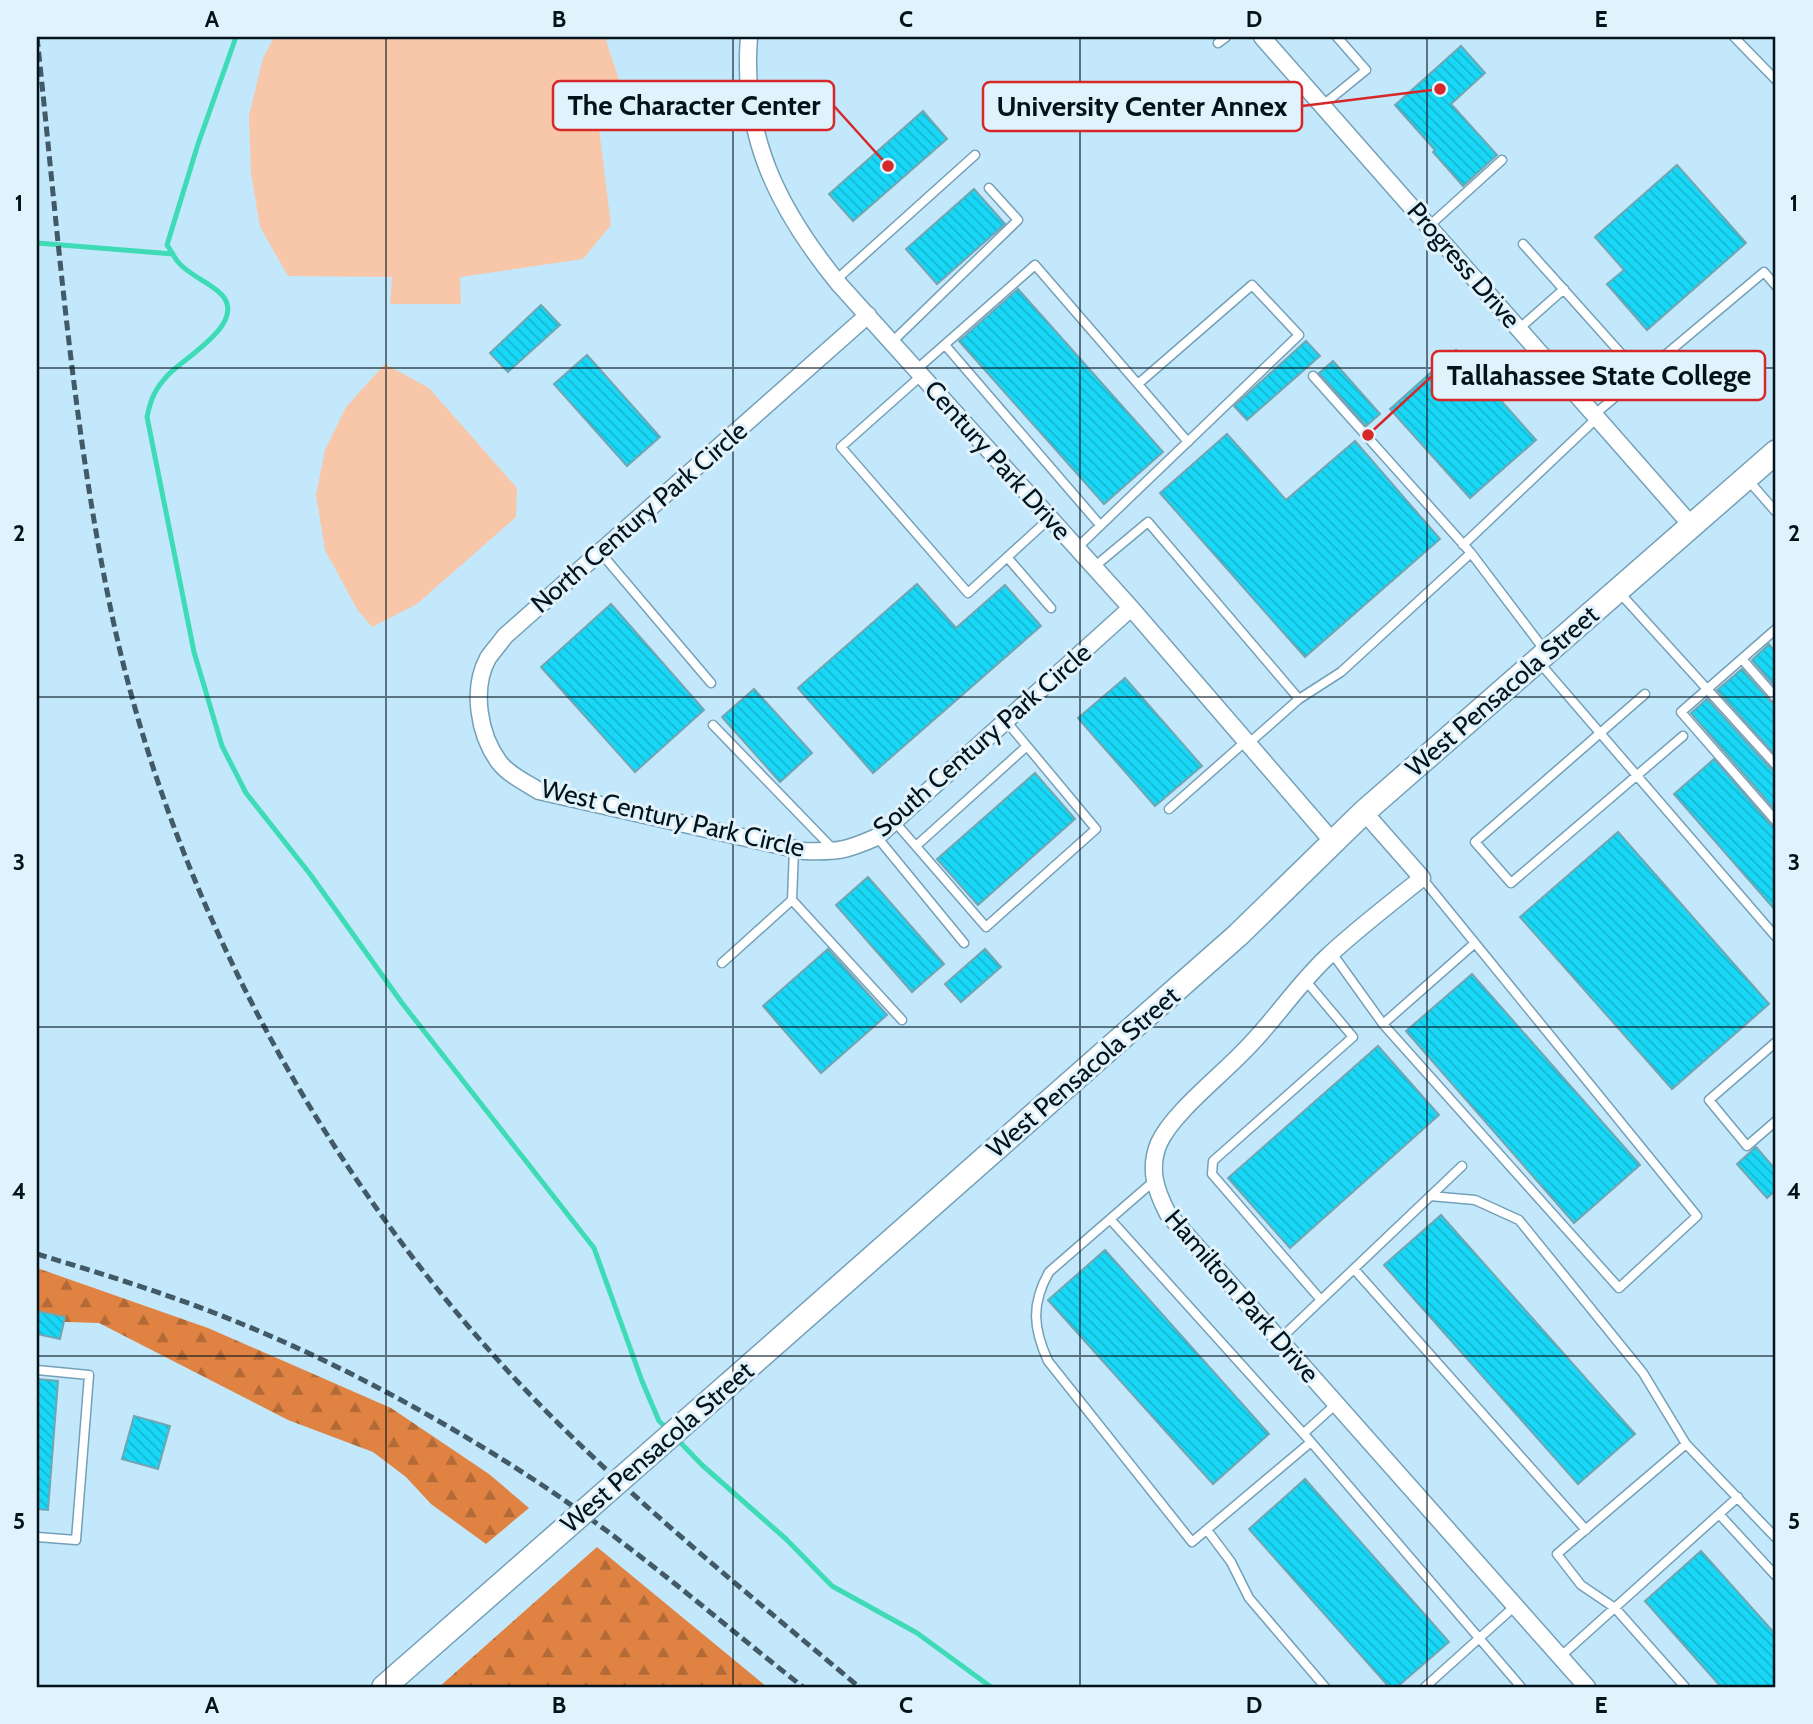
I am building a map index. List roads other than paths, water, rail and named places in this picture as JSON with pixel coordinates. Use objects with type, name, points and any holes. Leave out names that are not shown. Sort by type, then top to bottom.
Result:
[{"type":"main road","name":"West Pensacola Street","points":[[384,1687],[1238,935],[1364,812],[1776,452]]},
{"type":"street","name":"Century Park Drive","points":[[749,37],[747,66],[750,98],[767,172],[804,238],[836,280],[1131,608],[1333,842]]},
{"type":"street","name":"Progress Drive","points":[[1262,37],[1692,526]]},
{"type":"street","name":"North Century Park Circle","points":[[494,752],[481,721],[479,696],[488,658],[505,636],[868,316]]},
{"type":"street","name":"South Century Park Circle","points":[[829,852],[848,849],[877,836],[1131,608]]},
{"type":"street","name":"West Century Park Circle","points":[[494,752],[510,773],[539,791],[794,849],[829,852]]},
{"type":"street","points":[[1364,812],[1422,878]]},
{"type":"street","name":"Hamilton Park Drive","points":[[1422,878],[1332,953],[1245,1050],[1170,1125],[1159,1142],[1155,1157],[1156,1191],[1168,1214],[1587,1687]]},
{"type":"lane","points":[[1218,43],[1226,37]]},
{"type":"lane","points":[[1323,105],[1366,70],[1337,37]]},
{"type":"lane","points":[[1734,37],[1776,80]]},
{"type":"lane","points":[[836,280],[975,155]]},
{"type":"lane","points":[[1429,226],[1502,160]]},
{"type":"lane","points":[[892,342],[1018,220],[989,188]]},
{"type":"lane","points":[[1523,244],[1641,376]]},
{"type":"lane","points":[[1050,518],[968,593],[841,447],[945,345],[1035,265],[1188,442]]},
{"type":"lane","points":[[1463,544],[1641,376],[1764,272],[1776,286]]},
{"type":"lane","points":[[1077,548],[1299,335],[1252,285],[1138,384]]},
{"type":"lane","points":[[1520,328],[1564,289]]},
{"type":"lane","points":[[945,345],[1100,526]]},
{"type":"lane","points":[[1313,376],[1471,553],[1542,656],[1600,733],[1776,937]]},
{"type":"lane","points":[[1747,478],[1776,512]]},
{"type":"lane","points":[[1094,567],[1147,522],[1299,699]]},
{"type":"lane","points":[[600,552],[711,683]]},
{"type":"lane","points":[[1169,809],[1299,699],[1341,671],[1471,553]]},
{"type":"lane","points":[[1007,557],[1051,608]]},
{"type":"lane","points":[[1617,591],[1776,765]]},
{"type":"lane","points":[[1775,632],[1681,712],[1776,821]]},
{"type":"lane","points":[[1742,659],[1776,698]]},
{"type":"lane","points":[[1645,694],[1475,842],[1511,883],[1683,736]]},
{"type":"lane","points":[[894,821],[986,927],[1096,829],[1005,721]]},
{"type":"lane","points":[[713,725],[829,852]]},
{"type":"lane","points":[[916,846],[1027,746]]},
{"type":"lane","points":[[877,836],[964,943]]},
{"type":"lane","points":[[794,849],[792,900],[902,1020]]},
{"type":"lane","points":[[1332,953],[1383,1024],[1619,1288],[1697,1216],[1422,878]]},
{"type":"lane","points":[[722,963],[792,900]]},
{"type":"lane","points":[[1383,1024],[1475,943]]},
{"type":"lane","points":[[1306,981],[1353,1037],[1213,1161],[1212,1174],[1321,1300]]},
{"type":"lane","points":[[1776,1042],[1709,1100],[1747,1146],[1776,1121]]},
{"type":"lane","points":[[1279,1340],[1462,1166]]},
{"type":"lane","points":[[1154,1181],[1049,1272],[1038,1291],[1036,1323],[1039,1341],[1048,1361],[1192,1542],[1311,1442]]},
{"type":"lane","points":[[1430,1196],[1475,1200],[1519,1220],[1643,1373],[1686,1444],[1776,1538]]},
{"type":"lane","points":[[1110,1219],[1304,1433],[1521,1687]]},
{"type":"lane","points":[[1354,1269],[1586,1530]]},
{"type":"lane","points":[[37,1370],[89,1375],[76,1540],[37,1538]]},
{"type":"lane","points":[[1304,1433],[1336,1404]]},
{"type":"lane","points":[[1685,1687],[1615,1608],[1581,1585],[1557,1554],[1686,1444]]},
{"type":"lane","points":[[1560,1657],[1738,1497]]},
{"type":"lane","points":[[1719,1514],[1776,1576]]},
{"type":"lane","points":[[1207,1530],[1231,1562],[1249,1598],[1325,1687]]},
{"type":"lane","points":[[1424,1687],[1515,1606]]},
{"type":"waterway","points":[[236,37],[198,144],[167,245],[184,268],[222,295],[228,306],[227,317],[211,339],[164,380],[154,394],[147,417],[194,652],[222,746],[246,793],[310,874],[402,1003],[594,1248],[642,1381],[659,1421],[668,1429]]},
{"type":"waterway","points":[[37,243],[173,254]]},
{"type":"waterway","points":[[677,1439],[702,1465],[786,1539],[832,1586],[917,1633],[991,1687]]},
{"type":"railway","points":[[37,37],[76,402],[113,620],[141,729],[177,836],[221,940],[273,1042],[331,1140],[395,1234],[465,1323],[541,1406],[617,1480],[859,1687]]},
{"type":"railway","points":[[37,1254],[169,1296],[256,1330],[343,1370],[427,1414],[508,1463],[581,1512],[803,1687]]},
{"type":"place","name":"University Center Annex","points":[[1440,89]]},
{"type":"place","name":"The Character Center","points":[[888,166]]},
{"type":"place","name":"Tallahassee State College","points":[[1368,435]]}]
